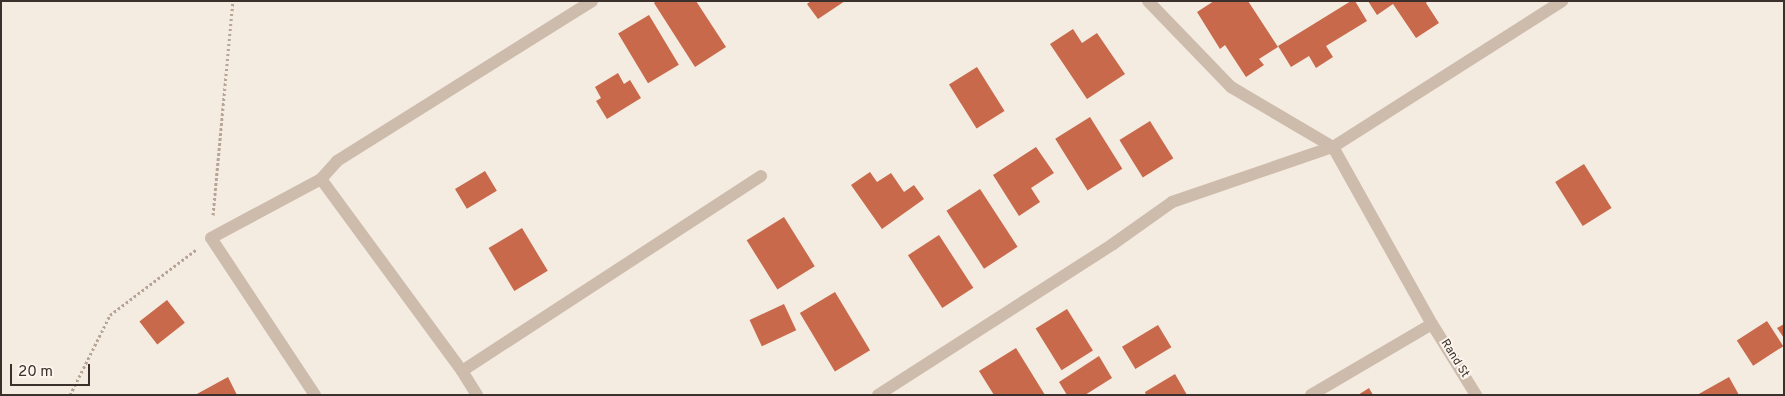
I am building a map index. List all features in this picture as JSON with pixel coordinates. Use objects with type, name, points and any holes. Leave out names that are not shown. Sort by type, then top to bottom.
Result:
[{"type":"street","points":[[315,395],[211,238],[321,179],[337,161],[592,1]]},
{"type":"street","points":[[1148,1],[1227,80],[1231,87],[1333,147]]},
{"type":"street","points":[[878,395],[1113,244],[1172,202],[1333,147],[1562,1]]},
{"type":"street","name":"Rand St","points":[[1333,147],[1432,324],[1476,395]]},
{"type":"street","points":[[462,370],[761,176]]},
{"type":"street","points":[[321,179],[462,370],[476,395]]},
{"type":"street","points":[[1311,395],[1432,324]]},
{"type":"path","points":[[70,395],[110,315],[211,238],[233,1]]},
{"type":"building","points":[[656,1],[696,1],[726,47],[695,67],[654,3]]},
{"type":"building","points":[[811,1],[845,1],[818,19],[807,4]]},
{"type":"building","points":[[1214,1],[1248,1],[1278,47],[1259,59],[1264,65],[1246,77],[1225,45],[1220,49],[1197,12]]},
{"type":"building","points":[[1351,1],[1355,1],[1367,21],[1326,46],[1333,57],[1316,68],[1309,56],[1291,67],[1278,46]]},
{"type":"building","points":[[1368,1],[1428,1],[1426,3],[1439,23],[1416,38],[1393,4],[1377,15]]},
{"type":"building","points":[[649,15],[679,65],[648,83],[618,34]]},
{"type":"building","points":[[1073,29],[1082,43],[1097,33],[1125,74],[1087,99],[1050,44]]},
{"type":"building","points":[[977,67],[1005,111],[977,129],[949,84]]},
{"type":"building","points":[[618,73],[624,84],[630,80],[641,98],[607,119],[596,101],[601,98],[595,87]]},
{"type":"building","points":[[1090,117],[1122,169],[1088,190],[1055,139]]},
{"type":"building","points":[[1150,121],[1173,158],[1143,177],[1119,140]]},
{"type":"building","points":[[1036,147],[1054,173],[1031,188],[1040,202],[1019,216],[993,175]]},
{"type":"building","points":[[1584,164],[1612,208],[1583,226],[1555,182]]},
{"type":"building","points":[[485,171],[497,191],[467,209],[455,189]]},
{"type":"building","points":[[870,172],[877,182],[891,173],[904,192],[914,185],[924,199],[882,229],[851,185]]},
{"type":"building","points":[[980,189],[1018,247],[984,269],[946,211]]},
{"type":"building","points":[[784,217],[815,266],[777,290],[747,240]]},
{"type":"building","points":[[522,228],[548,271],[514,291],[489,248]]},
{"type":"building","points":[[939,235],[973,288],[942,308],[908,255]]},
{"type":"building","points":[[835,292],[870,350],[835,371],[800,313]]},
{"type":"building","points":[[167,300],[185,323],[157,344],[139,322]]},
{"type":"building","points":[[784,304],[796,330],[762,346],[750,320]]},
{"type":"building","points":[[1067,309],[1093,351],[1062,370],[1036,329]]},
{"type":"building","points":[[1767,321],[1783,346],[1753,366],[1737,341]]},
{"type":"building","points":[[1784,324],[1784,338],[1777,328]]},
{"type":"building","points":[[1158,325],[1171,347],[1135,369],[1122,347]]},
{"type":"building","points":[[1016,348],[1045,395],[994,395],[979,371]]},
{"type":"building","points":[[1099,356],[1112,378],[1085,395],[1067,395],[1059,382]]},
{"type":"building","points":[[1175,374],[1187,395],[1146,395],[1145,392]]},
{"type":"building","points":[[228,377],[237,395],[195,395]]},
{"type":"building","points":[[1729,377],[1739,395],[1697,395]]},
{"type":"building","points":[[1369,388],[1373,395],[1358,395]]}]
